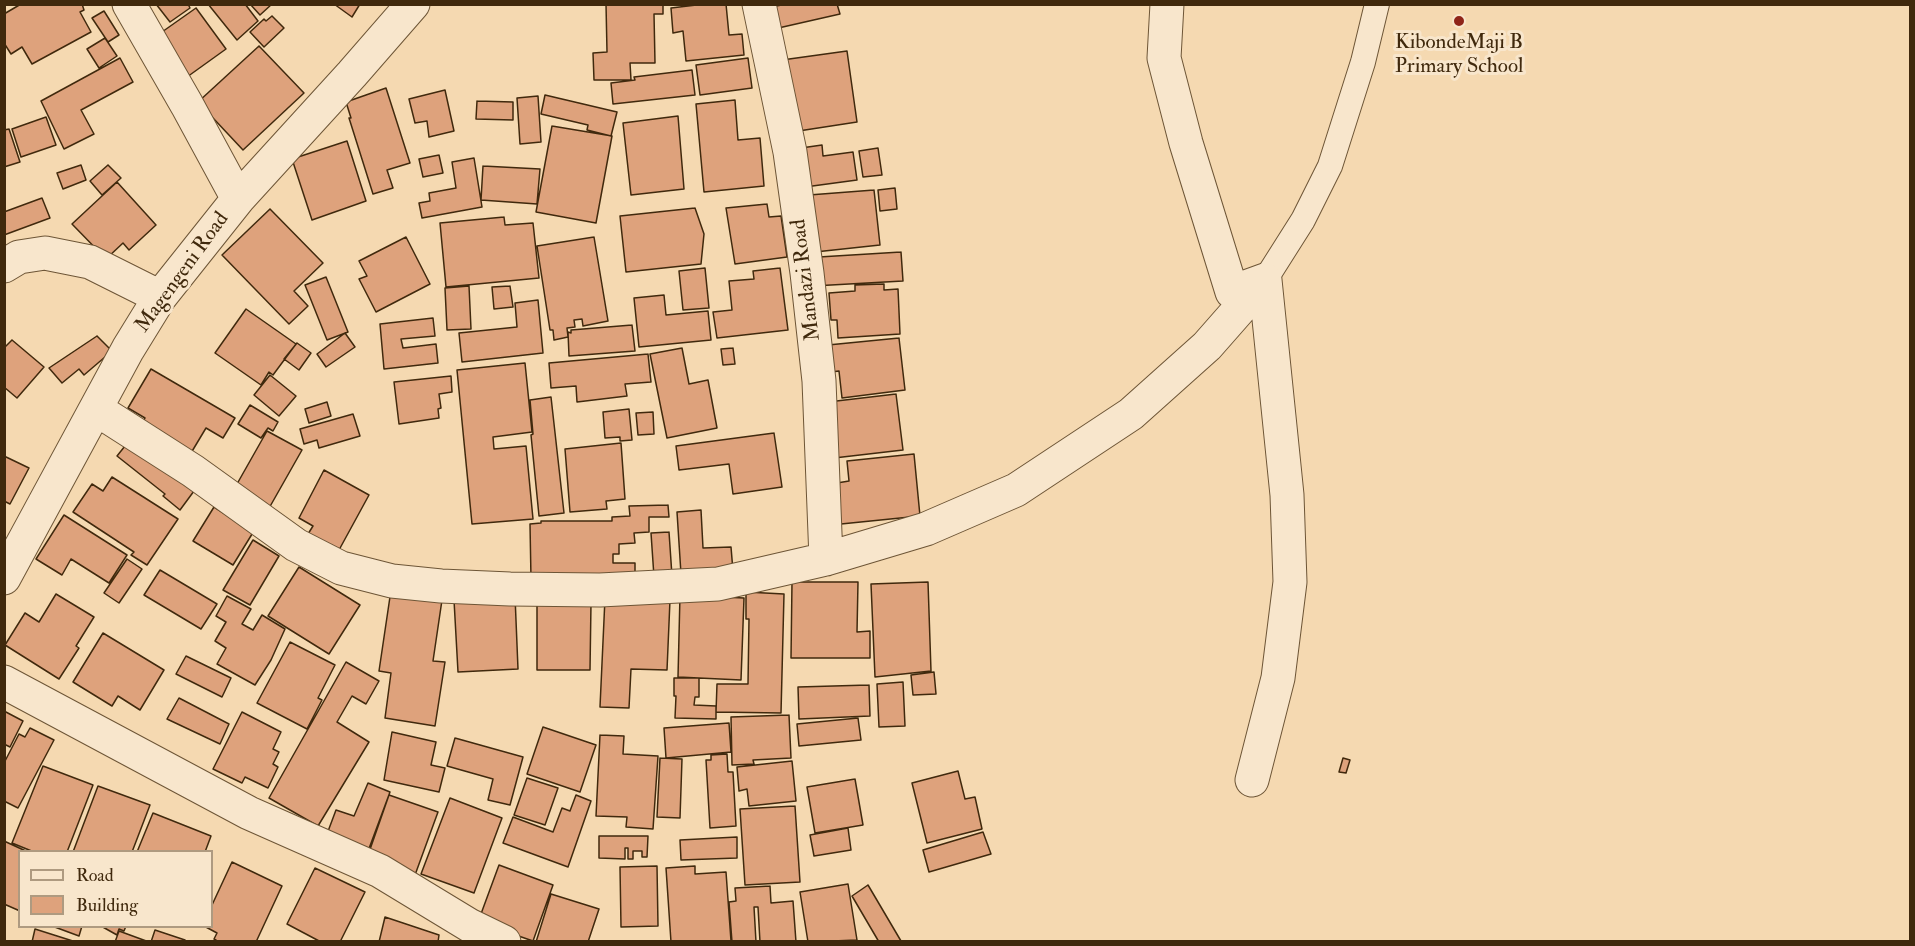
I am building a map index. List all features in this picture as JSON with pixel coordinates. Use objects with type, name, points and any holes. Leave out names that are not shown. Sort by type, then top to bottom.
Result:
[{"type":"street","points":[[129,4],[238,199]]},
{"type":"street","name":"Magengeni Road","points":[[4,578],[128,349],[160,297],[238,199],[413,4]]},
{"type":"street","name":"Mandazi Road","points":[[759,4],[790,152],[807,273],[819,381],[826,560]]},
{"type":"street","points":[[1142,4],[1164,58],[1185,142],[1232,292],[1265,280]]},
{"type":"street","points":[[1164,58],[1167,4]]},
{"type":"street","points":[[4,266],[19,257],[45,253],[90,262],[160,297]]},
{"type":"street","points":[[96,409],[193,471],[296,545],[341,568],[392,581],[441,586],[600,590],[718,584],[826,560],[926,529],[1016,490],[1131,414],[1207,346],[1265,280]]},
{"type":"street","points":[[1252,780],[1278,678],[1290,582],[1287,495],[1265,280]]},
{"type":"street","points":[[4,682],[249,813],[380,871],[469,925],[504,942]]},
{"type":"lane","points":[[1265,280],[1303,220],[1330,166],[1363,62],[1377,4]]},
{"type":"building","points":[[21,4],[82,4],[84,10],[80,12],[91,32],[32,64],[22,47],[11,54],[4,43],[4,14]]},
{"type":"building","points":[[156,4],[188,4],[190,8],[170,22]]},
{"type":"building","points":[[208,4],[245,4],[258,21],[237,40]]},
{"type":"building","points":[[250,4],[272,4],[260,15]]},
{"type":"building","points":[[334,4],[360,4],[352,17]]},
{"type":"building","points":[[606,4],[663,4],[663,14],[654,14],[655,63],[630,63],[631,80],[594,80],[593,53],[607,52]]},
{"type":"building","points":[[726,4],[729,35],[742,34],[744,55],[686,61],[683,31],[673,33],[671,8]]},
{"type":"building","points":[[837,4],[840,14],[774,29],[770,7]]},
{"type":"building","points":[[196,8],[226,49],[187,77],[152,39]]},
{"type":"building","points":[[104,11],[119,35],[108,42],[92,18]]},
{"type":"building","points":[[272,16],[284,28],[264,47],[250,32],[264,19],[266,21]]},
{"type":"building","points":[[105,38],[117,56],[99,68],[87,49]]},
{"type":"building","points":[[259,46],[304,93],[243,150],[198,102]]},
{"type":"building","points":[[847,51],[857,122],[792,132],[782,60]]},
{"type":"building","points":[[120,58],[133,82],[81,110],[94,134],[64,149],[41,101]]},
{"type":"building","points":[[748,58],[752,88],[700,95],[696,65]]},
{"type":"building","points":[[692,70],[695,95],[613,104],[611,83],[635,80],[634,77]]},
{"type":"building","points":[[386,88],[410,163],[387,170],[393,188],[373,194],[346,102]]},
{"type":"building","points":[[445,90],[454,131],[429,137],[427,121],[415,123],[409,99]]},
{"type":"building","points":[[545,95],[617,112],[611,136],[587,130],[588,125],[541,114]]},
{"type":"building","points":[[538,96],[541,142],[520,144],[517,98]]},
{"type":"building","points":[[735,100],[738,140],[760,138],[764,186],[704,192],[696,104]]},
{"type":"building","points":[[477,101],[513,102],[513,120],[476,119]]},
{"type":"building","points":[[678,116],[684,189],[631,195],[623,123]]},
{"type":"building","points":[[46,117],[56,145],[21,157],[12,129]]},
{"type":"building","points":[[552,126],[612,136],[596,223],[536,212]]},
{"type":"building","points":[[9,129],[20,162],[4,167],[4,130]]},
{"type":"building","points":[[347,141],[366,201],[312,220],[292,159]]},
{"type":"building","points":[[822,145],[823,156],[853,152],[857,180],[805,187],[801,148]]},
{"type":"building","points":[[878,148],[882,175],[863,177],[859,151]]},
{"type":"building","points":[[439,155],[443,173],[423,177],[419,159]]},
{"type":"building","points":[[474,158],[482,207],[422,218],[419,203],[430,201],[429,193],[456,188],[452,162]]},
{"type":"building","points":[[81,165],[86,180],[63,189],[57,173]]},
{"type":"building","points":[[108,165],[121,178],[102,195],[90,181]]},
{"type":"building","points":[[483,166],[540,169],[537,204],[481,200]]},
{"type":"building","points":[[117,182],[156,225],[129,250],[123,243],[106,259],[72,224]]},
{"type":"building","points":[[895,188],[897,209],[880,211],[878,190]]},
{"type":"building","points":[[874,190],[880,245],[815,252],[809,195]]},
{"type":"building","points":[[42,198],[50,218],[4,235],[4,212]]},
{"type":"building","points":[[767,204],[769,217],[781,216],[787,257],[735,264],[726,208]]},
{"type":"building","points":[[695,208],[704,234],[701,264],[626,272],[620,216]]},
{"type":"building","points":[[270,209],[323,263],[294,291],[308,306],[289,324],[222,255]]},
{"type":"building","points":[[504,217],[505,225],[533,223],[539,278],[446,287],[440,223]]},
{"type":"building","points":[[406,237],[430,284],[376,312],[359,279],[367,276],[359,261]]},
{"type":"building","points":[[594,237],[608,321],[583,326],[582,319],[574,320],[575,327],[567,328],[568,337],[554,340],[553,330],[550,330],[537,246]]},
{"type":"building","points":[[901,252],[903,281],[813,286],[819,257]]},
{"type":"building","points":[[705,268],[709,308],[683,310],[679,271]]},
{"type":"building","points":[[780,268],[788,330],[717,338],[713,312],[732,310],[729,281],[754,279],[753,271]]},
{"type":"building","points":[[326,277],[348,332],[327,340],[305,285]]},
{"type":"building","points":[[884,284],[884,290],[898,289],[900,334],[838,338],[837,320],[831,320],[829,293],[855,291],[855,285]]},
{"type":"building","points":[[469,286],[471,329],[447,330],[445,288]]},
{"type":"building","points":[[510,286],[513,307],[494,309],[492,287]]},
{"type":"building","points":[[664,295],[666,315],[708,311],[711,340],[639,347],[634,298]]},
{"type":"building","points":[[538,300],[543,353],[462,362],[459,333],[517,327],[515,303]]},
{"type":"building","points":[[246,309],[296,344],[273,375],[269,372],[261,385],[215,353]]},
{"type":"building","points":[[433,318],[435,336],[401,339],[403,348],[436,344],[438,363],[384,369],[380,324]]},
{"type":"building","points":[[632,325],[635,351],[569,356],[568,332],[571,333],[571,330]]},
{"type":"building","points":[[345,333],[355,347],[326,367],[317,354]]},
{"type":"building","points":[[97,336],[112,351],[84,375],[79,369],[62,383],[49,368]]},
{"type":"building","points":[[899,338],[905,390],[842,398],[839,371],[831,372],[828,345]]},
{"type":"building","points":[[12,340],[44,367],[17,398],[4,387],[4,348]]},
{"type":"building","points":[[297,343],[311,353],[299,370],[284,359]]},
{"type":"building","points":[[682,348],[689,384],[708,380],[717,428],[667,438],[650,354]]},
{"type":"building","points":[[733,348],[735,364],[723,365],[721,349]]},
{"type":"building","points":[[648,354],[651,382],[625,384],[627,396],[577,402],[576,386],[551,388],[549,363]]},
{"type":"building","points":[[525,363],[532,432],[493,437],[494,449],[526,446],[533,519],[472,524],[457,370]]},
{"type":"building","points":[[151,369],[235,418],[223,438],[206,428],[191,453],[143,422],[145,418],[128,408]]},
{"type":"building","points":[[270,375],[296,396],[279,416],[254,395]]},
{"type":"building","points":[[451,376],[452,392],[439,394],[441,408],[438,409],[439,418],[399,424],[394,382]]},
{"type":"building","points":[[896,394],[903,450],[834,458],[828,402]]},
{"type":"building","points":[[551,397],[564,513],[539,516],[530,400]]},
{"type":"building","points":[[327,402],[331,416],[309,423],[305,409]]},
{"type":"building","points":[[250,405],[278,422],[273,431],[268,428],[261,438],[238,424]]},
{"type":"building","points":[[629,409],[632,440],[620,441],[620,437],[605,438],[603,412]]},
{"type":"building","points":[[653,412],[654,434],[638,435],[636,413]]},
{"type":"building","points":[[353,414],[360,436],[319,448],[317,440],[304,444],[300,429]]},
{"type":"building","points":[[267,431],[302,450],[268,510],[233,491]]},
{"type":"building","points":[[774,433],[782,487],[733,494],[729,464],[679,470],[676,446]]},
{"type":"building","points":[[133,436],[194,491],[180,510],[163,496],[165,494],[117,456]]},
{"type":"building","points":[[621,443],[625,499],[606,501],[607,509],[570,512],[565,449]]},
{"type":"building","points":[[914,454],[920,516],[841,524],[837,483],[849,481],[847,461]]},
{"type":"building","points":[[4,456],[29,468],[10,504],[4,501]]},
{"type":"building","points":[[324,470],[369,495],[339,550],[308,534],[313,526],[299,518]]},
{"type":"building","points":[[112,477],[178,519],[147,565],[131,555],[134,552],[73,512],[92,484],[103,491]]},
{"type":"building","points":[[668,505],[669,517],[649,517],[649,532],[634,533],[635,543],[619,544],[619,554],[613,554],[613,563],[635,563],[635,578],[531,579],[530,524],[541,523],[541,521],[612,521],[612,517],[630,516],[629,506]]},
{"type":"building","points":[[214,507],[230,517],[257,526],[233,565],[193,541]]},
{"type":"building","points":[[701,510],[703,548],[731,547],[733,571],[681,574],[677,512]]},
{"type":"building","points":[[64,515],[127,555],[109,583],[71,559],[62,575],[36,559]]},
{"type":"building","points":[[669,532],[672,576],[654,577],[651,533]]},
{"type":"building","points":[[253,540],[279,556],[250,605],[223,590]]},
{"type":"building","points":[[127,559],[142,569],[119,603],[104,593]]},
{"type":"building","points":[[299,567],[360,605],[329,654],[268,616]]},
{"type":"building","points":[[160,570],[217,604],[201,629],[144,595]]},
{"type":"building","points":[[792,582],[858,582],[857,632],[870,631],[870,658],[791,658]]},
{"type":"building","points":[[928,582],[931,671],[875,677],[871,584]]},
{"type":"building","points":[[391,590],[442,600],[433,661],[445,662],[435,726],[385,718],[391,673],[379,671]]},
{"type":"building","points":[[746,592],[784,594],[781,713],[716,712],[717,684],[748,684],[749,619],[746,619]]},
{"type":"building","points":[[56,594],[94,617],[76,646],[79,648],[59,679],[5,645],[25,613],[39,622]]},
{"type":"building","points":[[680,595],[744,598],[741,680],[678,677]]},
{"type":"building","points":[[227,596],[251,609],[242,624],[253,630],[262,615],[285,629],[271,660],[255,685],[217,664],[226,648],[215,641],[226,622],[216,616]]},
{"type":"building","points":[[515,596],[518,669],[458,672],[454,600]]},
{"type":"building","points":[[605,598],[670,600],[667,670],[631,669],[629,708],[600,707]]},
{"type":"building","points":[[537,603],[591,603],[590,670],[537,670]]},
{"type":"building","points":[[103,633],[164,670],[140,710],[118,696],[112,706],[73,682]]},
{"type":"building","points":[[290,642],[335,665],[318,698],[322,700],[307,729],[257,703]]},
{"type":"building","points":[[186,656],[231,678],[222,697],[176,674]]},
{"type":"building","points":[[346,662],[379,681],[366,704],[352,696],[337,722],[369,742],[318,826],[269,798]]},
{"type":"building","points":[[934,672],[936,694],[913,695],[911,675]]},
{"type":"building","points":[[674,678],[699,678],[699,697],[695,697],[694,705],[716,706],[716,719],[675,718]]},
{"type":"building","points":[[903,682],[905,726],[879,727],[877,684]]},
{"type":"building","points":[[869,685],[870,716],[799,719],[798,687]]},
{"type":"building","points":[[179,698],[229,724],[220,744],[167,719]]},
{"type":"building","points":[[4,711],[23,721],[10,747],[4,744]]},
{"type":"building","points":[[242,712],[281,732],[273,749],[279,752],[273,764],[278,767],[268,788],[245,777],[242,783],[213,769]]},
{"type":"building","points":[[789,715],[791,758],[753,760],[754,764],[732,765],[731,717]]},
{"type":"building","points":[[858,718],[861,740],[799,746],[797,724]]},
{"type":"building","points":[[729,723],[731,752],[666,758],[664,728]]},
{"type":"building","points":[[543,727],[596,745],[580,792],[527,774]]},
{"type":"building","points":[[30,728],[54,740],[18,808],[4,801],[4,763],[19,734],[25,737]]},
{"type":"building","points":[[392,732],[436,742],[431,765],[445,768],[439,792],[384,780]]},
{"type":"building","points":[[600,735],[624,736],[623,754],[658,756],[653,829],[626,827],[627,817],[596,816]]},
{"type":"building","points":[[455,738],[523,757],[510,805],[488,800],[493,779],[447,766]]},
{"type":"building","points":[[727,754],[728,772],[733,772],[736,826],[710,828],[706,760],[711,760],[711,755]]},
{"type":"building","points":[[660,758],[682,759],[680,818],[657,817]]},
{"type":"building","points":[[1343,758],[1350,760],[1346,773],[1339,772]]},
{"type":"building","points":[[792,761],[796,801],[749,806],[747,789],[739,791],[737,767]]},
{"type":"building","points":[[43,766],[93,785],[68,850],[29,850],[12,843]]},
{"type":"building","points":[[958,771],[965,799],[975,797],[982,829],[927,843],[912,783]]},
{"type":"building","points":[[527,778],[558,788],[545,825],[514,815]]},
{"type":"building","points":[[855,779],[863,825],[815,833],[807,787]]},
{"type":"building","points":[[368,783],[390,792],[364,862],[327,834],[336,810],[354,816]]},
{"type":"building","points":[[98,786],[150,805],[133,850],[74,850]]},
{"type":"building","points":[[389,795],[438,812],[415,875],[367,858]]},
{"type":"building","points":[[576,795],[591,801],[568,867],[503,843],[513,817],[553,832],[562,808],[570,811]]},
{"type":"building","points":[[450,798],[502,818],[474,893],[421,874]]},
{"type":"building","points":[[795,806],[800,882],[745,885],[740,809]]},
{"type":"building","points":[[153,813],[211,836],[206,850],[138,850]]},
{"type":"building","points":[[848,828],[851,850],[814,856],[810,835]]},
{"type":"building","points":[[983,832],[991,854],[929,872],[923,850]]},
{"type":"building","points":[[599,836],[648,836],[647,857],[642,857],[642,851],[633,851],[633,859],[628,859],[628,848],[625,848],[625,859],[599,858]]},
{"type":"building","points":[[737,837],[737,858],[681,860],[680,840]]},
{"type":"building","points":[[4,841],[24,850],[18,850],[18,910],[4,904]]},
{"type":"building","points":[[232,862],[282,886],[256,942],[219,942],[214,939],[217,933],[208,928],[213,928],[213,903]]},
{"type":"building","points":[[499,865],[553,885],[533,941],[478,922]]},
{"type":"building","points":[[657,866],[658,926],[621,927],[620,867]]},
{"type":"building","points":[[695,866],[695,874],[726,872],[731,941],[671,942],[666,868]]},
{"type":"building","points":[[315,868],[365,892],[340,942],[321,942],[287,924]]},
{"type":"building","points":[[848,884],[857,940],[808,942],[800,892]]},
{"type":"building","points":[[868,885],[900,942],[879,942],[852,896]]},
{"type":"building","points":[[770,886],[771,903],[793,901],[796,942],[760,942],[758,907],[754,907],[756,942],[732,942],[729,902],[736,901],[735,888]]},
{"type":"building","points":[[551,894],[599,909],[588,942],[536,942]]},
{"type":"building","points":[[385,917],[439,935],[438,942],[379,942]]},
{"type":"building","points":[[57,928],[81,928],[79,936]]},
{"type":"building","points":[[105,928],[125,928],[124,931],[119,929],[117,935]]},
{"type":"building","points":[[35,929],[76,942],[32,942]]},
{"type":"building","points":[[155,930],[185,940],[184,942],[151,942]]},
{"type":"building","points":[[119,931],[149,942],[115,942]]},
{"type":"place","name":"KibondeMaji B Primary School","points":[[1459,21]]}]
